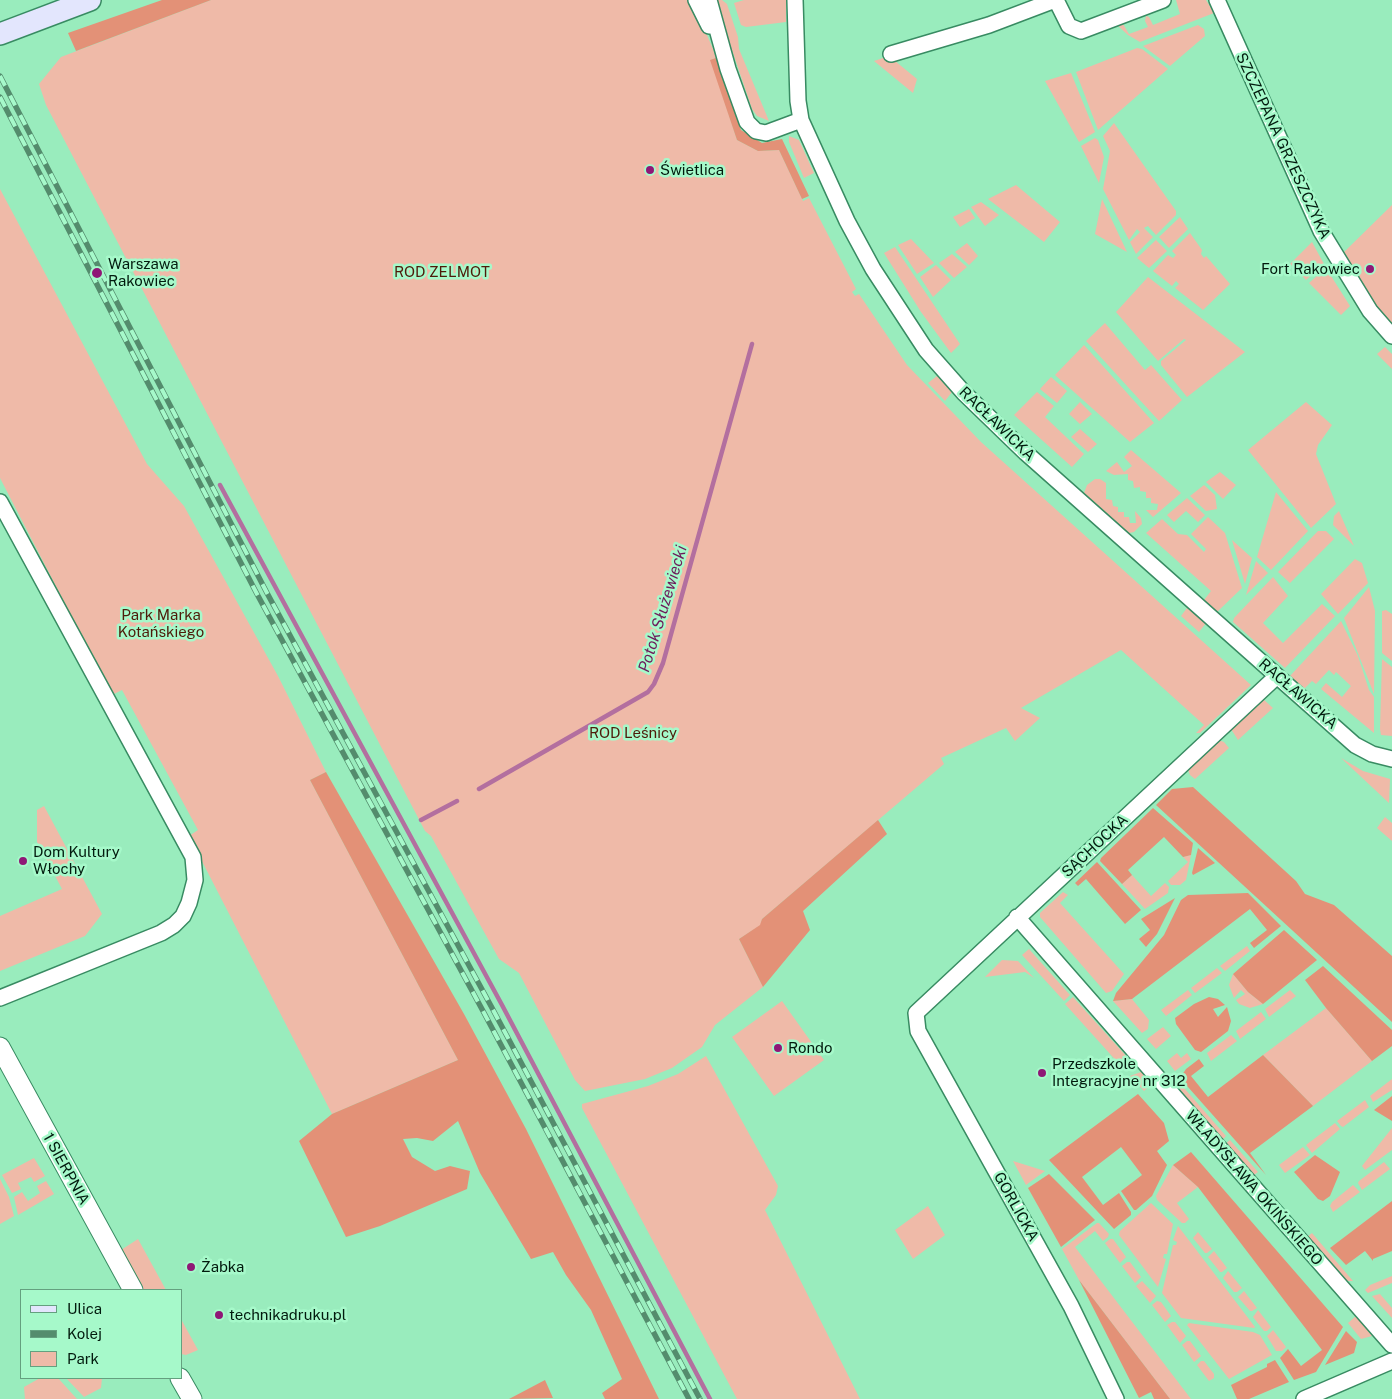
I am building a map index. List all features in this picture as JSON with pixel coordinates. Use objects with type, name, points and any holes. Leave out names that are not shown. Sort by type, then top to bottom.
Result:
[{"type":"main road","points":[[0,34],[90,0]]},
{"type":"street","points":[[696,0],[728,68]]},
{"type":"street","points":[[709,0],[742,112],[753,128],[759,132],[770,133],[801,120]]},
{"type":"street","name":"RACŁAWICKA","points":[[795,0],[798,101],[801,120],[850,228],[878,278],[926,350],[964,393],[1026,453],[1277,676],[1356,745],[1372,754],[1392,759]]},
{"type":"street","points":[[891,54],[989,25],[1055,0],[1069,26],[1082,31],[1163,0]]},
{"type":"street","name":"SZCZEPANA GRZESZCZYKA","points":[[1217,0],[1321,231],[1370,311],[1392,336]]},
{"type":"street","points":[[0,502],[193,857],[195,880],[189,903],[183,916],[174,925],[0,998]]},
{"type":"street","name":"SĄCHOCKA","points":[[915,1017],[919,1008],[1277,676]]},
{"type":"street","name":"WŁADYSŁAWA OKIŃSKIEGO","points":[[1017,917],[1392,1345]]},
{"type":"street","name":"GORLICKA","points":[[915,1017],[918,1031],[1071,1306],[1116,1399]]},
{"type":"street","name":"1 SIERPNIA","points":[[0,1047],[132,1289]]},
{"type":"street","points":[[1304,1399],[1392,1361]]},
{"type":"street","points":[[181,1379],[192,1399]]},
{"type":"green space","points":[[211,0],[692,0],[716,58],[711,60],[737,140],[758,151],[779,150],[803,201],[809,198],[856,289],[852,292],[855,296],[859,294],[907,365],[981,442],[1251,685],[1200,733],[1196,733],[1204,725],[1121,650],[1021,708],[1040,718],[1015,741],[1006,728],[941,758],[944,764],[762,919],[761,925],[739,939],[763,987],[715,1025],[702,1047],[672,1068],[645,1079],[585,1091],[575,1080],[519,973],[499,959],[431,836],[425,831],[46,105],[39,84],[61,57]]},
{"type":"green space","points":[[715,0],[722,0],[727,4],[738,37],[739,49],[769,121],[757,116],[752,109]]},
{"type":"green space","points":[[744,0],[786,0],[786,22],[746,27],[741,25],[734,3]]},
{"type":"green space","points":[[1176,0],[1206,0],[1214,13],[1140,42],[1128,35],[1117,25],[1123,24],[1129,34],[1148,27],[1145,21],[1146,16],[1149,17],[1153,25],[1180,14]]},
{"type":"green space","points":[[1198,25],[1204,29],[1205,36],[1170,66],[1143,46]]},
{"type":"green space","points":[[1137,48],[1142,49],[1168,69],[1098,130],[1076,72]]},
{"type":"green space","points":[[889,56],[917,79],[913,93],[874,61]]},
{"type":"green space","points":[[1071,73],[1095,132],[1079,142],[1045,81]]},
{"type":"green space","points":[[1114,123],[1176,211],[1176,215],[1156,235],[1148,226],[1144,228],[1153,237],[1136,254],[1130,242],[1140,232],[1137,229],[1129,240],[1103,189],[1110,151],[1103,136]]},
{"type":"green space","points":[[789,136],[799,140],[814,173],[804,178],[789,142]]},
{"type":"green space","points":[[1095,138],[1098,140],[1104,157],[1099,183],[1081,146]]},
{"type":"green space","points":[[1016,185],[1060,222],[1044,242],[988,199]]},
{"type":"green space","name":"Park Marka Kotańskiego","points":[[0,189],[147,464],[184,506],[278,676],[326,772],[310,780],[458,1060],[332,1114],[189,836],[198,830],[122,690],[112,695],[0,478]]},
{"type":"green space","points":[[1102,199],[1127,252],[1095,234]]},
{"type":"green space","points":[[981,202],[999,215],[985,226],[971,207]]},
{"type":"green space","name":"Fort Rakowiec","points":[[1392,205],[1392,328],[1381,315],[1342,254]]},
{"type":"green space","points":[[969,209],[975,218],[960,227],[953,217]]},
{"type":"green space","points":[[1180,217],[1188,229],[1169,248],[1159,237]]},
{"type":"green space","points":[[1190,233],[1202,250],[1201,254],[1204,258],[1206,256],[1230,284],[1203,310],[1175,288],[1179,284],[1176,281],[1172,286],[1153,271],[1168,255],[1173,258],[1176,255],[1172,251]]},
{"type":"green space","points":[[911,239],[934,263],[917,274],[898,245]]},
{"type":"green space","points":[[1156,240],[1167,251],[1149,268],[1137,258]]},
{"type":"green space","points":[[1312,242],[1324,264],[1306,280],[1290,264]]},
{"type":"green space","points":[[967,243],[978,256],[969,265],[955,252]]},
{"type":"green space","points":[[895,247],[960,344],[951,353],[921,312],[884,253]]},
{"type":"green space","points":[[952,254],[967,267],[954,278],[939,263]]},
{"type":"green space","points":[[936,265],[951,280],[933,297],[920,277]]},
{"type":"green space","points":[[1326,268],[1350,306],[1341,315],[1309,283]]},
{"type":"green space","points":[[1148,277],[1245,352],[1187,397],[1161,365],[1161,361],[1186,340],[1184,339],[1158,361],[1116,312]]},
{"type":"green space","points":[[1105,323],[1145,370],[1151,365],[1182,400],[1159,421],[1086,341]]},
{"type":"green space","points":[[1084,345],[1154,423],[1130,442],[1055,375]]},
{"type":"green space","points":[[1385,347],[1392,354],[1392,369],[1377,354]]},
{"type":"green space","points":[[937,376],[952,392],[945,401],[928,383]]},
{"type":"green space","points":[[1051,377],[1067,391],[1057,403],[1040,389]]},
{"type":"green space","points":[[1037,392],[1054,406],[1045,417],[1084,454],[1072,467],[1014,415]]},
{"type":"green space","points":[[1080,402],[1092,414],[1080,424],[1069,414]]},
{"type":"green space","points":[[1306,402],[1332,425],[1318,445],[1316,454],[1336,504],[1311,528],[1248,450]]},
{"type":"green space","points":[[1080,429],[1097,444],[1088,452],[1071,437]]},
{"type":"green space","points":[[1131,450],[1181,493],[1153,517],[1146,510],[1157,510],[1158,504],[1151,503],[1151,498],[1146,498],[1146,492],[1140,491],[1140,487],[1134,488],[1133,481],[1128,480],[1128,474],[1114,475],[1106,471],[1117,462],[1124,472],[1132,466],[1124,457]]},
{"type":"green space","points":[[1220,472],[1236,485],[1223,499],[1206,482]]},
{"type":"green space","points":[[1095,479],[1100,479],[1106,483],[1106,499],[1112,500],[1113,506],[1118,507],[1118,512],[1124,512],[1124,517],[1129,517],[1130,523],[1136,523],[1135,511],[1141,518],[1142,524],[1134,532],[1129,533],[1084,493],[1087,485]]},
{"type":"green space","points":[[1204,485],[1215,495],[1217,509],[1206,511],[1190,496]]},
{"type":"green space","points":[[1276,492],[1308,531],[1271,570],[1257,557]]},
{"type":"green space","points":[[1187,498],[1205,515],[1198,522],[1186,511],[1174,522],[1167,515]]},
{"type":"green space","points":[[1339,511],[1354,546],[1333,525],[1334,516]]},
{"type":"green space","points":[[1208,517],[1225,533],[1242,588],[1217,612],[1204,600],[1211,591],[1146,533],[1162,519],[1178,534],[1187,535],[1204,552],[1206,549],[1191,534]]},
{"type":"green space","points":[[1318,531],[1326,531],[1334,539],[1290,583],[1278,572]]},
{"type":"green space","points":[[1232,540],[1252,558],[1245,584]]},
{"type":"green space","points":[[1355,559],[1362,563],[1368,583],[1338,614],[1321,594]]},
{"type":"green space","points":[[1256,561],[1268,573],[1246,595]]},
{"type":"green space","points":[[1273,577],[1288,596],[1263,623],[1283,643],[1322,604],[1335,616],[1285,668],[1233,622],[1234,618]]},
{"type":"green space","points":[[1369,587],[1375,611],[1374,694],[1344,618]]},
{"type":"green space","points":[[1187,608],[1206,623],[1199,632],[1181,616]]},
{"type":"green space","points":[[1386,610],[1392,614],[1392,661],[1382,653],[1382,611]]},
{"type":"green space","points":[[1341,621],[1358,656],[1369,690],[1374,697],[1374,733],[1321,689],[1326,683],[1342,697],[1351,686],[1336,672],[1334,675],[1329,670],[1316,684],[1312,681],[1304,689],[1290,676]]},
{"type":"green space","points":[[1382,659],[1392,667],[1392,736],[1381,735],[1380,729]]},
{"type":"green space","points":[[1263,699],[1273,708],[1238,740],[1231,729]]},
{"type":"green space","points":[[1218,740],[1224,742],[1229,748],[1195,779],[1188,770]]},
{"type":"green space","points":[[1341,758],[1363,771],[1390,779],[1389,803]]},
{"type":"green space","points":[[44,806],[102,914],[85,936],[0,971],[0,916],[62,889],[37,842],[37,810]]},
{"type":"green space","points":[[1385,817],[1392,823],[1392,841],[1377,828]]},
{"type":"green space","points":[[1191,855],[1186,880],[1180,885],[1171,885],[1168,881],[1188,862],[1183,857]]},
{"type":"green space","points":[[1132,875],[1151,896],[1165,883],[1169,887],[1168,893],[1145,909],[1122,884]]},
{"type":"green space","points":[[1063,892],[1068,895],[1060,903],[1124,974],[1112,991],[1106,993],[1040,917],[1040,913]]},
{"type":"green space","points":[[1247,946],[1250,951],[1225,971],[1220,966]]},
{"type":"green space","points":[[1029,949],[1070,995],[1064,1001],[1022,955]]},
{"type":"green space","points":[[1002,960],[1018,961],[1034,978],[1025,972],[985,977]]},
{"type":"green space","points":[[1217,968],[1222,973],[1195,993],[1191,988]]},
{"type":"green space","points":[[1233,974],[1248,992],[1263,1004],[1250,1008],[1239,1004],[1236,1000],[1245,994],[1241,990],[1234,998],[1229,985]]},
{"type":"green space","points":[[1188,990],[1192,995],[1166,1016],[1161,1010]]},
{"type":"green space","points":[[1290,990],[1296,996],[1269,1017],[1265,1009]]},
{"type":"green space","points":[[1073,997],[1128,1058],[1120,1065],[1065,1004]]},
{"type":"green space","points":[[1132,999],[1149,1020],[1148,1029],[1142,1033],[1113,1001]]},
{"type":"green space","name":"Rondo","points":[[782,1001],[824,1060],[774,1096],[732,1037]]},
{"type":"green space","points":[[1326,1008],[1372,1061],[1313,1106],[1263,1055]]},
{"type":"green space","points":[[1261,1012],[1266,1019],[1240,1039],[1236,1031]]},
{"type":"green space","points":[[1163,1027],[1171,1036],[1156,1049],[1147,1039]]},
{"type":"green space","points":[[1231,1035],[1237,1041],[1211,1061],[1207,1053]]},
{"type":"green space","points":[[1177,1053],[1181,1058],[1187,1053],[1191,1059],[1175,1071],[1167,1061]]},
{"type":"green space","points":[[706,1056],[778,1186],[776,1195],[765,1210],[860,1399],[737,1399],[582,1108],[582,1104],[648,1086],[678,1074]]},
{"type":"green space","points":[[1141,1072],[1152,1084],[1144,1091],[1130,1076]]},
{"type":"green space","points":[[1392,1079],[1392,1090],[1373,1102],[1370,1096]]},
{"type":"green space","points":[[1178,1081],[1226,1136],[1222,1140],[1174,1085]]},
{"type":"green space","points":[[1365,1100],[1369,1107],[1343,1127],[1341,1126],[1337,1121]]},
{"type":"green space","points":[[1335,1123],[1340,1129],[1312,1153],[1306,1145]]},
{"type":"green space","points":[[1392,1128],[1392,1150],[1365,1170],[1362,1166]]},
{"type":"green space","points":[[1230,1140],[1258,1172],[1254,1175],[1225,1144]]},
{"type":"green space","points":[[1303,1147],[1310,1155],[1285,1173],[1279,1165]]},
{"type":"green space","points":[[34,1158],[45,1176],[34,1182],[31,1177],[18,1183],[21,1189],[12,1193],[2,1175]]},
{"type":"green space","points":[[1013,1161],[1045,1171],[1026,1185]]},
{"type":"green space","points":[[1384,1162],[1390,1169],[1362,1190],[1358,1183],[1359,1181]]},
{"type":"green space","points":[[1173,1165],[1198,1187],[1177,1203],[1189,1219],[1185,1223],[1182,1223],[1157,1200],[1156,1196]]},
{"type":"green space","points":[[0,1179],[9,1197],[14,1216],[0,1224]]},
{"type":"green space","points":[[46,1181],[54,1194],[18,1215],[14,1197],[22,1192],[28,1201],[40,1193],[37,1186]]},
{"type":"green space","points":[[1353,1185],[1360,1192],[1333,1212],[1330,1206],[1332,1202]]},
{"type":"green space","points":[[1151,1203],[1173,1224],[1167,1254],[1164,1254],[1163,1258],[1166,1259],[1158,1287],[1119,1235],[1120,1231]]},
{"type":"green space","points":[[928,1206],[945,1235],[913,1259],[895,1230]]},
{"type":"green space","points":[[1097,1223],[1109,1234],[1108,1237],[1103,1241],[1095,1231],[1075,1247],[1191,1399],[1170,1399],[1079,1280],[1062,1249]]},
{"type":"green space","points":[[1178,1226],[1254,1328],[1181,1318],[1162,1293],[1173,1245],[1176,1245],[1177,1242],[1173,1240]]},
{"type":"green space","points":[[1198,1232],[1212,1249],[1207,1253],[1193,1238]]},
{"type":"green space","points":[[1312,1233],[1353,1281],[1346,1281],[1307,1237]]},
{"type":"green space","points":[[138,1239],[165,1289],[142,1289],[121,1250]]},
{"type":"green space","points":[[1113,1239],[1126,1257],[1120,1263],[1105,1243]]},
{"type":"green space","points":[[1214,1251],[1227,1268],[1222,1272],[1208,1257]]},
{"type":"green space","points":[[1130,1262],[1141,1277],[1135,1283],[1122,1266]]},
{"type":"green space","points":[[1228,1271],[1242,1288],[1237,1292],[1234,1292],[1223,1278]]},
{"type":"green space","points":[[1392,1276],[1392,1283],[1368,1293],[1365,1290],[1370,1285]]},
{"type":"green space","points":[[1142,1281],[1156,1296],[1150,1303],[1136,1286]]},
{"type":"green space","points":[[1244,1291],[1257,1308],[1252,1311],[1238,1297]]},
{"type":"green space","points":[[1380,1294],[1392,1308],[1392,1318],[1372,1296]]},
{"type":"green space","points":[[1157,1301],[1161,1302],[1171,1316],[1165,1322],[1152,1305]]},
{"type":"green space","points":[[1258,1310],[1271,1327],[1267,1331],[1264,1331],[1253,1317]]},
{"type":"green space","points":[[1356,1316],[1372,1336],[1361,1339],[1348,1323]]},
{"type":"green space","points":[[182,1321],[198,1350],[186,1355],[182,1354]]},
{"type":"green space","points":[[1175,1322],[1186,1336],[1180,1343],[1167,1325]]},
{"type":"green space","points":[[1189,1323],[1253,1332],[1260,1335],[1272,1355],[1229,1379],[1187,1325]]},
{"type":"green space","points":[[1273,1330],[1286,1347],[1282,1351],[1276,1351],[1267,1336]]},
{"type":"green space","points":[[1190,1341],[1201,1356],[1194,1362],[1182,1345]]},
{"type":"green space","points":[[1204,1361],[1214,1374],[1214,1378],[1209,1381],[1197,1365]]},
{"type":"green space","points":[[38,1379],[59,1379],[77,1399],[25,1399],[24,1387]]},
{"type":"green space","points":[[67,1379],[102,1379],[101,1388],[84,1397]]},
{"type":"shaded area","points":[[162,0],[211,0],[76,51],[68,33]]},
{"type":"shaded area","points":[[716,58],[741,130],[762,143],[782,139],[809,196],[802,199],[779,150],[758,151],[737,140],[710,60]]},
{"type":"shaded area","points":[[326,772],[464,1014],[526,1129],[659,1399],[605,1399],[602,1393],[622,1379],[591,1310],[566,1275],[553,1252],[531,1259],[480,1173],[458,1121],[433,1141],[417,1138],[403,1139],[412,1157],[435,1171],[450,1166],[470,1171],[467,1189],[380,1226],[346,1237],[299,1141],[332,1114],[458,1060],[310,780]]},
{"type":"shaded area","points":[[1193,787],[1296,881],[1305,894],[1334,905],[1392,956],[1392,1022],[1156,805],[1172,789]]},
{"type":"shaded area","points":[[1153,808],[1193,843],[1191,855],[1183,857],[1164,837],[1128,870],[1132,875],[1122,884],[1100,861],[1101,858]]},
{"type":"shaded area","points":[[878,820],[887,834],[803,911],[810,930],[763,987],[739,939],[760,925],[762,919]]},
{"type":"shaded area","points":[[1198,848],[1215,863],[1193,875],[1192,873]]},
{"type":"shaded area","points":[[1097,862],[1141,910],[1125,924],[1086,879],[1078,886],[1075,883]]},
{"type":"shaded area","points":[[1248,893],[1281,926],[1254,948],[1250,943],[1267,930],[1250,909],[1132,999],[1113,1001],[1116,993],[1164,935],[1181,900],[1188,895]]},
{"type":"shaded area","points":[[1175,898],[1157,934],[1146,947],[1139,939],[1150,930],[1141,919]]},
{"type":"shaded area","points":[[1284,930],[1317,960],[1263,1004],[1248,992],[1233,974]]},
{"type":"shaded area","points":[[1323,966],[1392,1030],[1392,1046],[1372,1061],[1326,1008],[1305,980]]},
{"type":"shaded area","points":[[1209,997],[1218,999],[1225,1005],[1213,1009],[1218,1017],[1227,1007],[1231,1021],[1228,1031],[1201,1052],[1195,1050],[1176,1024],[1175,1018],[1194,1004]]},
{"type":"shaded area","points":[[1263,1055],[1313,1106],[1250,1153],[1266,1175],[1180,1078],[1186,1069],[1199,1059],[1204,1066],[1191,1076],[1208,1097]]},
{"type":"shaded area","points":[[1138,1094],[1164,1123],[1169,1141],[1157,1151],[1167,1165],[1152,1196],[1136,1210],[1134,1210],[1121,1191],[1142,1175],[1121,1147],[1082,1177],[1103,1205],[1119,1193],[1131,1212],[1131,1215],[1114,1229],[1049,1160]]},
{"type":"shaded area","points":[[1392,1096],[1392,1121],[1374,1110]]},
{"type":"shaded area","points":[[1191,1152],[1343,1327],[1316,1372],[1294,1380],[1280,1358],[1288,1349],[1301,1366],[1322,1350],[1198,1187],[1173,1165]]},
{"type":"shaded area","points":[[1315,1155],[1340,1172],[1330,1196],[1323,1201],[1318,1199],[1294,1172]]},
{"type":"shaded area","points":[[1049,1174],[1095,1220],[1061,1247],[1028,1188]]},
{"type":"shaded area","points":[[1392,1201],[1392,1251],[1373,1259],[1373,1261],[1365,1251],[1346,1265],[1330,1248]]},
{"type":"shaded area","points":[[1079,1280],[1170,1399],[1154,1399],[1151,1392],[1139,1398]]},
{"type":"shaded area","points":[[1346,1331],[1357,1342],[1354,1353],[1325,1365]]},
{"type":"shaded area","points":[[1275,1360],[1289,1382],[1249,1399],[1237,1399],[1231,1385],[1267,1367],[1267,1364]]},
{"type":"shaded area","points":[[545,1380],[553,1398],[509,1399]]},
{"type":"waterway","name":"Potok Służewiecki","points":[[479,789],[648,692],[654,684],[663,663],[752,344]]},
{"type":"waterway","points":[[220,485],[502,1005],[710,1399]]},
{"type":"waterway","name":"Potok Służewiecki","points":[[421,820],[457,801]]},
{"type":"railway","points":[[0,76],[267,593],[491,1006],[700,1399]]},
{"type":"railway","points":[[0,97],[257,594],[483,1011],[689,1399]]},
{"type":"place","name":"Świetlica","points":[[650,170]]},
{"type":"place","name":"Fort Rakowiec","points":[[1370,269]]},
{"type":"place","name":"Warszawa Rakowiec","points":[[97,273]]},
{"type":"place","name":"Dom Kultury Włochy","points":[[23,861]]},
{"type":"place","name":"Rondo","points":[[778,1048]]},
{"type":"place","name":"Przedszkole Integracyjne nr 312","points":[[1042,1073]]},
{"type":"place","name":"Żabka","points":[[191,1267]]},
{"type":"place","name":"technikadruku.pl","points":[[219,1315]]},
{"type":"park label","name":"ROD ZELMOT","points":[[442,272]]},
{"type":"park label","name":"ROD Leśnicy","points":[[633,733]]}]
